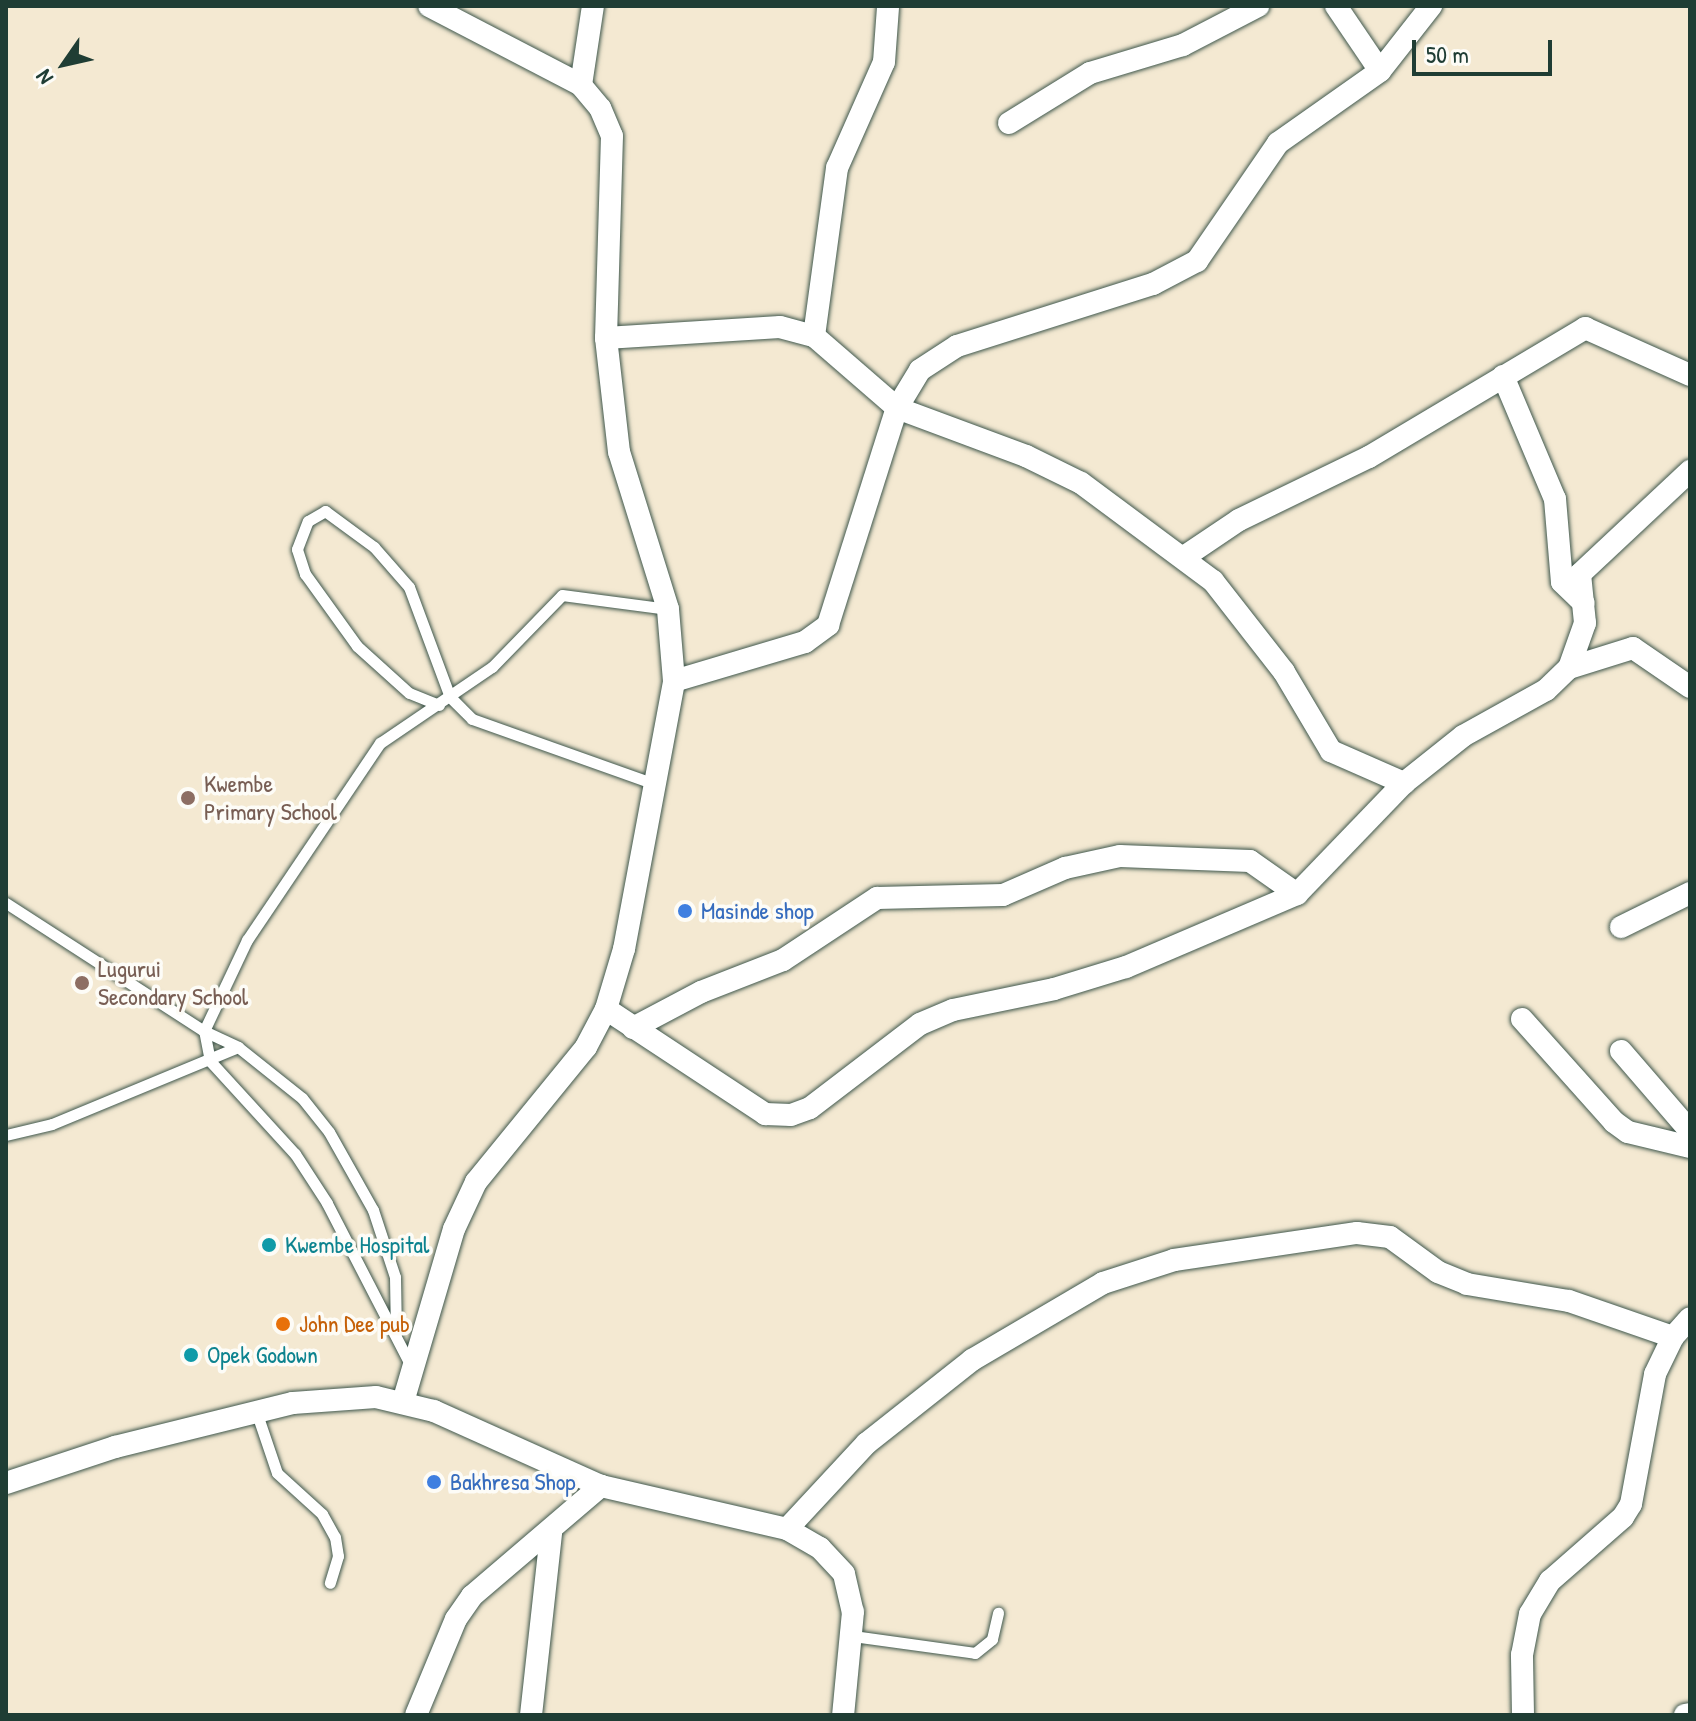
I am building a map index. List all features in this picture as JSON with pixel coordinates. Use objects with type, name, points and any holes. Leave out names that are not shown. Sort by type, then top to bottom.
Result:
[{"type":"street","points":[[403,1402],[454,1229],[476,1182],[586,1047],[606,1009],[624,949],[674,681],[668,609],[619,452],[606,338],[612,136],[600,108],[581,85],[429,6]]},
{"type":"street","points":[[581,85],[593,6]]},
{"type":"street","points":[[1009,123],[1090,73],[1183,45],[1258,6]]},
{"type":"street","points":[[1336,6],[1380,71]]},
{"type":"street","points":[[674,681],[805,642],[828,625],[897,408],[920,370],[957,346],[1153,284],[1197,261],[1278,143],[1380,71],[1431,6]]},
{"type":"street","points":[[814,336],[837,168],[880,73],[888,7]]},
{"type":"street","points":[[606,338],[780,327],[814,336],[897,408],[1026,456],[1081,483],[1213,581],[1277,663],[1331,751],[1404,783]]},
{"type":"street","points":[[1184,557],[1239,520],[1369,457],[1585,328],[1690,375]]},
{"type":"street","points":[[1503,376],[1555,499],[1562,582],[1584,603]]},
{"type":"street","points":[[606,1009],[765,1114],[791,1115],[838,1089],[920,1024],[953,1010],[1054,989],[1137,964],[1297,894],[1404,783],[1463,736],[1546,690],[1569,668],[1580,647],[1584,603],[1580,574],[1690,471]]},
{"type":"street","points":[[1569,668],[1633,648],[1690,687]]},
{"type":"street","points":[[633,1028],[701,992],[772,966],[877,898],[1003,895],[1065,868],[1132,856],[1250,861],[1297,894]]},
{"type":"street","points":[[1621,927],[1690,893]]},
{"type":"street","points":[[1522,1019],[1614,1122],[1628,1132],[1690,1147]]},
{"type":"street","points":[[1621,1051],[1690,1131]]},
{"type":"street","points":[[787,1529],[867,1443],[972,1360],[1103,1283],[1174,1260],[1357,1233],[1390,1237],[1438,1272],[1467,1284],[1569,1301],[1673,1337]]},
{"type":"street","points":[[1523,1715],[1522,1655],[1530,1614],[1550,1581],[1623,1517],[1631,1504],[1648,1402],[1673,1337],[1690,1318]]},
{"type":"street","points":[[6,1483],[115,1447],[256,1411],[376,1397],[403,1402],[434,1411],[601,1486],[787,1529],[820,1548],[844,1574],[853,1636],[843,1715]]},
{"type":"street","points":[[416,1715],[456,1619],[472,1596],[551,1533],[601,1486]]},
{"type":"street","points":[[531,1715],[551,1533]]},
{"type":"lane","points":[[439,705],[409,693],[357,646],[305,574],[297,549],[308,521],[325,511],[374,547],[409,587],[450,697],[472,719],[655,784]]},
{"type":"lane","points":[[414,1372],[327,1203],[295,1154],[210,1061],[204,1031],[247,940],[374,751],[506,656],[562,595],[668,609]]},
{"type":"lane","points":[[6,903],[204,1031],[238,1047],[302,1098],[352,1170],[395,1277],[396,1338]]},
{"type":"lane","points":[[6,1135],[52,1124],[238,1047]]},
{"type":"lane","points":[[256,1411],[277,1473],[322,1514],[335,1537],[338,1556],[330,1583]]},
{"type":"lane","points":[[853,1636],[975,1653],[992,1639],[998,1613]]},
{"type":"place","name":"Kwembe Primary School","points":[[188,798]]},
{"type":"place","name":"Masinde shop","points":[[685,911]]},
{"type":"place","name":"Lugurui Secondary School","points":[[82,983]]},
{"type":"place","name":"Kwembe Hospital","points":[[269,1245]]},
{"type":"place","name":"John Dee pub","points":[[283,1324]]},
{"type":"place","name":"Opek Godown","points":[[191,1355]]},
{"type":"place","name":"Bakhresa Shop","points":[[434,1482]]}]
